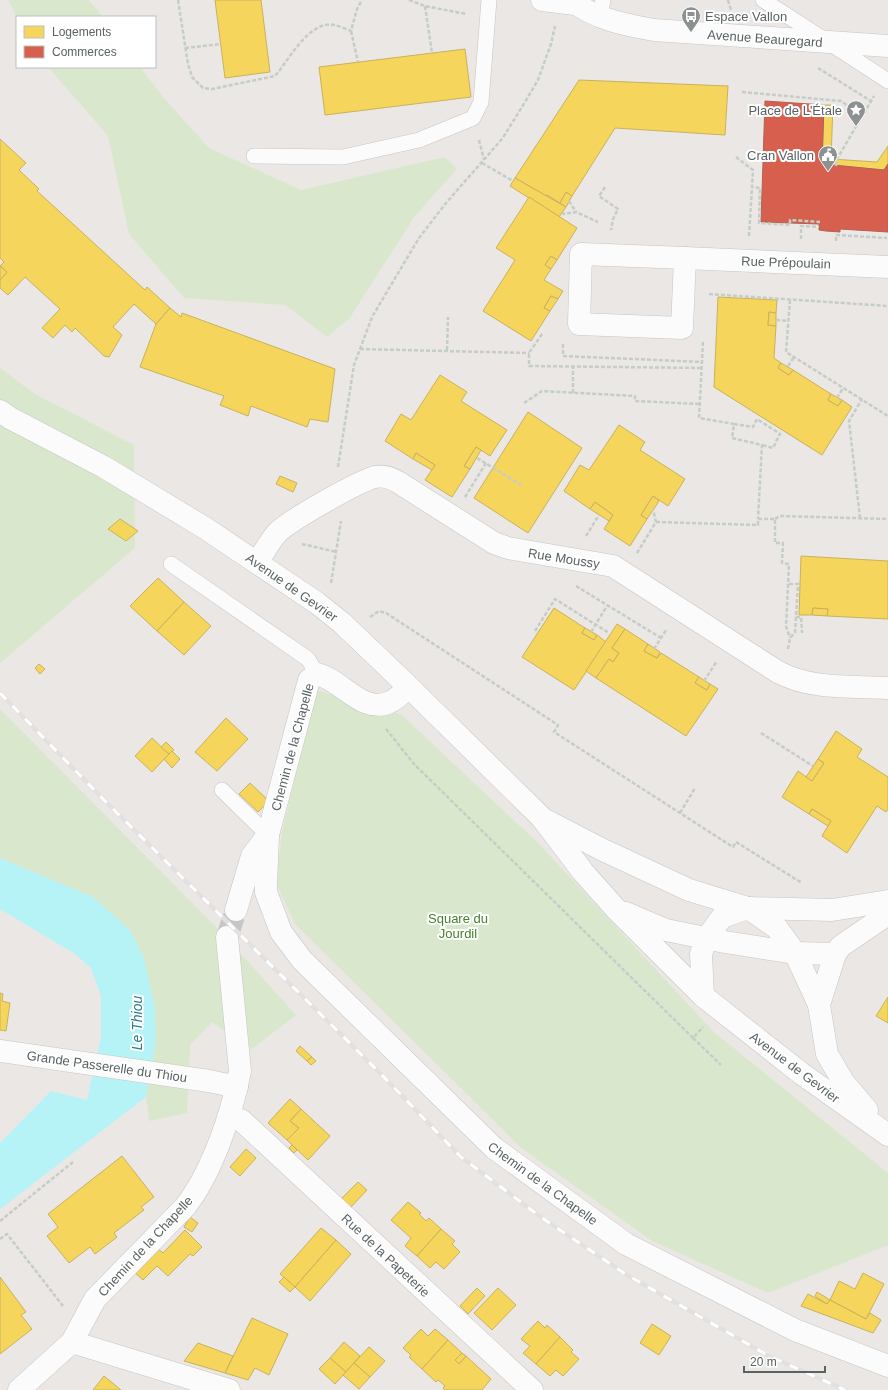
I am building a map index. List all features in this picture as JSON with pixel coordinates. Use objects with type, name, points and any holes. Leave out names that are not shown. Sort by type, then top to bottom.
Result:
[{"type":"street","name":"Avenue Beauregard","points":[[562,1],[601,8],[618,23],[654,30],[888,46]]},
{"type":"street","name":"Rue Prépoulain","points":[[684,258],[682,328],[579,324],[581,254],[684,258],[888,267]]},
{"type":"street","name":"Avenue de Gevrier","points":[[0,411],[10,418],[104,467],[205,528],[258,562],[317,603],[354,634],[542,818],[583,872],[616,909],[711,1002],[802,1074],[888,1134]]},
{"type":"street","name":"Rue Moussy","points":[[258,562],[278,532],[288,525],[374,477],[382,476],[391,478],[494,543],[508,548],[613,566],[626,572],[778,672],[794,680],[810,684],[888,688]]},
{"type":"street","name":"Chemin de la Chapelle","points":[[366,703],[338,683],[317,674],[309,680],[268,835],[266,892],[281,932],[302,960],[494,1148],[626,1244],[795,1330],[888,1366]]},
{"type":"street","points":[[366,703],[382,705],[391,702],[409,687]]},
{"type":"street","name":"Avenue de Gevrier","points":[[542,818],[601,849],[689,890],[748,908],[832,910],[888,901]]},
{"type":"street","name":"Chemin de la Chapelle","points":[[236,910],[252,856],[268,835]]},
{"type":"street","name":"Avenue de Gevrier","points":[[711,1002],[701,954],[706,939],[722,917],[748,908]]},
{"type":"street","name":"Avenue de Gevrier","points":[[748,908],[777,928],[795,953],[819,1005],[827,1054],[844,1083],[888,1134]]},
{"type":"street","name":"Avenue de Gevrier","points":[[616,909],[666,930],[706,939],[795,953],[835,954]]},
{"type":"street","name":"Avenue de Gevrier","points":[[819,1005],[835,954],[841,946],[888,914]]},
{"type":"street","name":"Chemin de la Chapelle","points":[[76,1335],[95,1299],[184,1208],[204,1178],[221,1136],[237,1087],[240,1071],[227,937]]},
{"type":"street","name":"Grande Passerelle du Thiou","points":[[2,1052],[210,1081],[237,1087]]},
{"type":"street","name":"Rue de la Papeterie","points":[[241,1120],[532,1390]]},
{"type":"street","points":[[19,1390],[76,1335],[229,1390]]},
{"type":"lane","points":[[254,156],[343,157],[419,140],[473,118],[481,102],[489,0]]},
{"type":"lane","points":[[763,0],[886,80]]},
{"type":"lane","points":[[171,564],[308,659],[317,674]]},
{"type":"lane","points":[[222,790],[268,835]]},
{"type":"path","points":[[178,0],[185,48],[192,77],[203,88],[212,89],[276,76],[308,34],[321,25],[334,25],[351,31]]},
{"type":"path","points":[[358,62],[351,31],[357,9],[362,0]]},
{"type":"path","points":[[409,0],[425,6],[472,15]]},
{"type":"path","points":[[346,492],[337,475],[354,365],[372,317],[419,238],[446,203],[502,139],[538,80],[551,44],[562,1]]},
{"type":"path","points":[[425,6],[432,53]]},
{"type":"path","points":[[185,48],[221,44]]},
{"type":"path","points":[[830,75],[871,101]]},
{"type":"path","points":[[836,166],[837,159],[871,101],[886,80]]},
{"type":"path","points":[[742,92],[842,101],[863,116]]},
{"type":"path","points":[[736,157],[753,170],[751,209]]},
{"type":"path","points":[[482,163],[513,181]]},
{"type":"path","points":[[605,187],[599,196],[613,206]]},
{"type":"path","points":[[752,187],[760,188],[759,223],[790,225],[790,220],[820,222]]},
{"type":"path","points":[[569,201],[576,212],[598,222]]},
{"type":"path","points":[[562,212],[564,214],[576,212]]},
{"type":"path","points":[[804,226],[819,227]]},
{"type":"path","points":[[836,238],[836,235],[887,238]]},
{"type":"path","points":[[706,294],[888,306]]},
{"type":"path","points":[[790,300],[786,352],[888,416]]},
{"type":"path","points":[[447,350],[448,317]]},
{"type":"path","points":[[776,320],[788,321]]},
{"type":"path","points":[[542,334],[530,353],[529,366],[702,368]]},
{"type":"path","points":[[704,339],[699,418],[753,426],[757,419],[780,434],[772,448],[732,438],[734,424]]},
{"type":"path","points":[[360,349],[530,353]]},
{"type":"path","points":[[788,366],[794,357]]},
{"type":"path","points":[[573,366],[573,392]]},
{"type":"path","points":[[837,398],[843,388]]},
{"type":"path","points":[[524,403],[542,391],[635,396],[635,401],[700,404]]},
{"type":"path","points":[[860,518],[849,421],[862,399]]},
{"type":"path","points":[[656,522],[758,525],[762,445]]},
{"type":"path","points":[[477,458],[521,485]]},
{"type":"path","points":[[467,494],[486,464]]},
{"type":"path","points":[[626,572],[656,522],[653,509]]},
{"type":"path","points":[[586,536],[599,514]]},
{"type":"path","points":[[758,519],[775,519],[780,516],[888,519]]},
{"type":"path","points":[[775,519],[775,543],[784,543],[782,563],[790,564],[786,626],[790,638]]},
{"type":"path","points":[[333,581],[337,552]]},
{"type":"path","points":[[577,560],[573,584],[661,638]]},
{"type":"path","points":[[789,584],[798,584],[795,632]]},
{"type":"path","points":[[535,631],[555,599],[609,633]]},
{"type":"path","points":[[591,632],[607,606]]},
{"type":"path","points":[[354,634],[374,613],[379,611],[386,613],[558,725],[554,732],[733,847],[736,842],[804,885],[812,894],[816,909]]},
{"type":"path","points":[[796,617],[801,617],[802,633]]},
{"type":"path","points":[[654,648],[657,645]]},
{"type":"path","points":[[366,703],[414,764],[721,1065]]},
{"type":"path","points":[[761,733],[813,766]]},
{"type":"path","points":[[680,813],[695,788]]},
{"type":"path","points":[[693,1038],[711,1002]]},
{"type":"path","points":[[0,1221],[73,1162]]},
{"type":"path","points":[[0,1239],[7,1234],[76,1335]]},
{"type":"green space","points":[[8,0],[89,0],[102,16],[16,16]]},
{"type":"green space","points":[[49,68],[141,68],[163,97],[209,148],[301,190],[445,157],[457,169],[415,216],[349,319],[327,337],[285,305],[184,298],[129,234],[108,136]]},
{"type":"green space","points":[[0,368],[35,394],[134,445],[135,548],[0,663]]},
{"type":"green space","name":"Square du Jourdil","points":[[316,690],[402,715],[540,845],[714,1032],[888,1173],[888,1245],[768,1293],[652,1241],[520,1147],[295,924],[276,883],[282,832]]},
{"type":"green space","points":[[0,709],[223,934],[296,1015],[252,1049],[212,1022],[190,1045],[187,1113],[149,1121],[146,1097],[156,1041],[92,897],[0,858]]},
{"type":"water","name":"Le Thiou","points":[[0,858],[93,897],[129,929],[144,958],[155,1007],[156,1041],[146,1097],[0,1209],[0,1143],[51,1091],[87,1100],[101,1037],[101,996],[91,968],[75,954],[0,909]]},
{"type":"building: Logements","points":[[215,0],[261,0],[270,72],[225,78]]},
{"type":"building: Logements","points":[[465,49],[471,97],[325,115],[319,67]]},
{"type":"building: Logements","points":[[579,80],[728,86],[725,135],[615,128],[572,196],[566,192],[560,203],[515,178]]},
{"type":"building: Logements","points":[[824,105],[833,105],[831,159],[877,162],[888,146],[888,164],[884,170],[822,164]]},
{"type":"building: Logements","points":[[0,139],[26,163],[19,170],[39,189],[37,191],[145,290],[147,287],[170,308],[156,324],[134,304],[113,327],[122,335],[109,357],[104,356],[75,328],[72,332],[65,325],[53,338],[42,328],[60,309],[25,277],[8,295],[0,288],[0,280],[7,272],[0,266],[4,262],[0,258]]},
{"type":"building: Logements","points":[[515,178],[566,207],[559,217],[510,186]]},
{"type":"building: Logements","points":[[566,192],[572,196],[566,207],[560,203]]},
{"type":"building: Logements","points":[[529,197],[577,228],[557,260],[551,256],[545,265],[551,269],[544,280],[563,291],[558,299],[551,296],[544,308],[550,311],[531,341],[483,311],[515,260],[496,248]]},
{"type":"building: Logements","points":[[551,256],[557,260],[551,269],[545,265]]},
{"type":"building: Logements","points":[[0,266],[7,272],[0,280]]},
{"type":"building: Logements","points":[[551,296],[558,299],[550,311],[544,308]]},
{"type":"building: Logements","points":[[718,297],[777,300],[776,313],[769,312],[768,325],[776,326],[774,358],[781,363],[778,368],[789,375],[793,370],[831,394],[828,400],[838,406],[842,400],[852,407],[822,455],[714,387]]},
{"type":"building: Logements","points":[[170,308],[181,317],[182,313],[335,369],[328,422],[310,419],[307,427],[251,406],[248,416],[220,405],[224,396],[140,367],[156,324]]},
{"type":"building: Logements","points":[[769,312],[776,313],[776,326],[768,325]]},
{"type":"building: Logements","points":[[781,363],[793,370],[789,375],[778,368]]},
{"type":"building: Logements","points":[[440,375],[467,392],[461,401],[507,430],[490,456],[476,447],[464,466],[470,469],[452,497],[425,480],[435,465],[416,453],[413,459],[385,441],[401,414],[411,420]]},
{"type":"building: Logements","points":[[831,394],[842,400],[838,406],[828,400]]},
{"type":"building: Logements","points":[[528,412],[582,448],[528,533],[474,498]]},
{"type":"building: Logements","points":[[619,425],[645,442],[640,450],[685,479],[668,506],[653,496],[641,515],[647,519],[630,546],[604,529],[613,515],[595,502],[590,509],[564,491],[580,465],[589,470]]},
{"type":"building: Logements","points":[[476,447],[481,450],[470,469],[464,466]]},
{"type":"building: Logements","points":[[416,453],[435,465],[432,470],[413,459]]},
{"type":"building: Logements","points":[[280,476],[297,483],[293,492],[276,484]]},
{"type":"building: Logements","points":[[653,496],[659,501],[647,519],[641,515]]},
{"type":"building: Logements","points":[[595,502],[613,515],[609,521],[590,509]]},
{"type":"building: Logements","points":[[120,519],[138,531],[126,541],[108,529]]},
{"type":"building: Logements","points":[[801,556],[888,561],[888,619],[827,616],[828,609],[813,608],[812,615],[799,615]]},
{"type":"building: Logements","points":[[158,578],[184,602],[157,631],[130,606]]},
{"type":"building: Logements","points":[[184,602],[211,626],[184,655],[157,631]]},
{"type":"building: Logements","points":[[554,608],[585,628],[582,633],[594,640],[597,635],[606,642],[574,690],[522,657]]},
{"type":"building: Logements","points":[[813,608],[828,609],[827,616],[812,615]]},
{"type":"building: Logements","points":[[617,624],[625,629],[612,648],[619,653],[613,662],[609,659],[596,678],[586,671]]},
{"type":"building: Logements","points":[[585,628],[597,635],[594,640],[582,633]]},
{"type":"building: Logements","points":[[625,629],[648,644],[644,651],[657,658],[661,653],[699,677],[695,683],[707,690],[710,684],[718,689],[686,736],[596,678],[609,659],[613,662],[619,653],[612,648]]},
{"type":"building: Logements","points":[[648,644],[660,652],[657,658],[644,651]]},
{"type":"building: Logements","points":[[39,664],[45,669],[40,674],[35,668]]},
{"type":"building: Logements","points":[[699,677],[710,684],[707,690],[695,683]]},
{"type":"building: Logements","points":[[226,718],[248,739],[217,771],[195,752]]},
{"type":"building: Logements","points":[[836,731],[862,749],[857,757],[888,777],[888,809],[886,812],[877,806],[847,853],[822,836],[831,821],[812,809],[809,814],[782,797],[798,771],[812,781],[824,763],[818,759]]},
{"type":"building: Logements","points":[[152,738],[169,754],[152,772],[135,756]]},
{"type":"building: Logements","points":[[166,742],[174,750],[169,754],[161,747]]},
{"type":"building: Logements","points":[[172,751],[180,759],[172,768],[164,759]]},
{"type":"building: Logements","points":[[818,759],[824,763],[812,781],[806,777]]},
{"type":"building: Logements","points":[[250,783],[269,801],[258,812],[239,794]]},
{"type":"building: Logements","points":[[812,809],[831,821],[828,826],[809,814]]},
{"type":"building: Logements","points":[[0,993],[3,994],[2,1001],[10,1003],[6,1031],[0,1030]]},
{"type":"building: Logements","points":[[888,997],[888,1023],[876,1016]]},
{"type":"building: Logements","points":[[300,1046],[312,1057],[307,1061],[296,1051]]},
{"type":"building: Logements","points":[[312,1057],[316,1061],[311,1065],[307,1061]]},
{"type":"building: Logements","points":[[290,1099],[301,1109],[290,1121],[299,1128],[287,1140],[268,1123]]},
{"type":"building: Logements","points":[[301,1109],[330,1136],[308,1160],[287,1140],[299,1128],[290,1121]]},
{"type":"building: Logements","points":[[292,1145],[297,1150],[294,1153],[289,1148]]},
{"type":"building: Logements","points":[[246,1149],[256,1158],[240,1176],[230,1167]]},
{"type":"building: Logements","points":[[122,1156],[154,1197],[141,1207],[144,1210],[114,1233],[117,1237],[95,1254],[90,1247],[69,1263],[47,1236],[58,1227],[48,1214]]},
{"type":"building: Logements","points":[[358,1182],[367,1190],[350,1208],[341,1199]]},
{"type":"building: Logements","points":[[408,1202],[421,1213],[419,1214],[426,1221],[429,1218],[441,1229],[417,1256],[405,1246],[411,1238],[391,1220]]},
{"type":"building: Logements","points":[[190,1217],[198,1223],[192,1232],[184,1227]]},
{"type":"building: Logements","points":[[321,1228],[336,1240],[295,1287],[280,1274]]},
{"type":"building: Logements","points":[[441,1229],[455,1241],[452,1244],[460,1252],[444,1269],[436,1262],[430,1268],[417,1256]]},
{"type":"building: Logements","points":[[185,1230],[202,1247],[193,1256],[190,1254],[168,1276],[157,1266],[143,1280],[133,1271],[156,1247],[163,1253]]},
{"type":"building: Logements","points":[[336,1240],[351,1254],[310,1301],[295,1287]]},
{"type":"building: Logements","points":[[863,1273],[884,1284],[866,1319],[830,1300],[839,1281],[855,1289]]},
{"type":"building: Logements","points":[[0,1277],[26,1312],[21,1315],[32,1329],[0,1354]]},
{"type":"building: Logements","points":[[284,1277],[295,1287],[290,1292],[279,1282]]},
{"type":"building: Logements","points":[[477,1288],[485,1296],[468,1314],[460,1306]]},
{"type":"building: Logements","points":[[498,1288],[516,1305],[492,1330],[474,1313]]},
{"type":"building: Logements","points":[[817,1292],[830,1300],[827,1304],[815,1296]]},
{"type":"building: Logements","points":[[808,1294],[827,1304],[830,1300],[866,1319],[870,1313],[881,1320],[873,1333],[801,1306]]},
{"type":"building: Logements","points":[[252,1318],[288,1334],[269,1375],[255,1368],[248,1380],[225,1373]]},
{"type":"building: Logements","points":[[538,1321],[545,1328],[547,1325],[560,1337],[536,1364],[523,1353],[530,1346],[521,1339]]},
{"type":"building: Logements","points":[[652,1324],[671,1336],[659,1355],[640,1343]]},
{"type":"building: Logements","points":[[421,1329],[428,1336],[435,1329],[448,1340],[422,1369],[409,1357],[411,1355],[403,1348]]},
{"type":"building: Logements","points":[[560,1337],[573,1350],[571,1352],[579,1359],[563,1376],[556,1370],[550,1376],[536,1364]]},
{"type":"building: Logements","points":[[448,1340],[462,1353],[455,1360],[459,1364],[466,1356],[491,1379],[482,1390],[445,1390],[443,1388],[445,1386],[438,1380],[436,1382],[422,1369]]},
{"type":"building: Logements","points":[[344,1342],[360,1356],[346,1372],[330,1358]]},
{"type":"building: Logements","points":[[198,1343],[233,1356],[225,1373],[184,1361]]},
{"type":"building: Logements","points":[[369,1347],[385,1361],[370,1377],[354,1363]]},
{"type":"building: Logements","points":[[462,1353],[466,1356],[459,1364],[455,1360]]},
{"type":"building: Logements","points":[[330,1358],[346,1372],[335,1384],[319,1369]]},
{"type":"building: Logements","points":[[354,1363],[370,1377],[359,1389],[343,1375]]},
{"type":"building: Logements","points":[[104,1376],[121,1390],[93,1390]]},
{"type":"building: Commerces","points":[[765,101],[824,105],[822,164],[884,170],[888,164],[888,232],[840,229],[840,232],[826,231],[819,230],[819,224],[761,222]]},
{"type":"tunnel","points":[[227,937],[236,910]]},
{"type":"railway","points":[[0,693],[106,802],[379,1072],[461,1157],[542,1218],[627,1275],[769,1356],[845,1390]]},
{"type":"place","name":"Espace Vallon","points":[[691,33]]},
{"type":"place","name":"Place de L'Étale","points":[[856,127]]},
{"type":"place","name":"Cran Vallon","points":[[828,172]]}]
